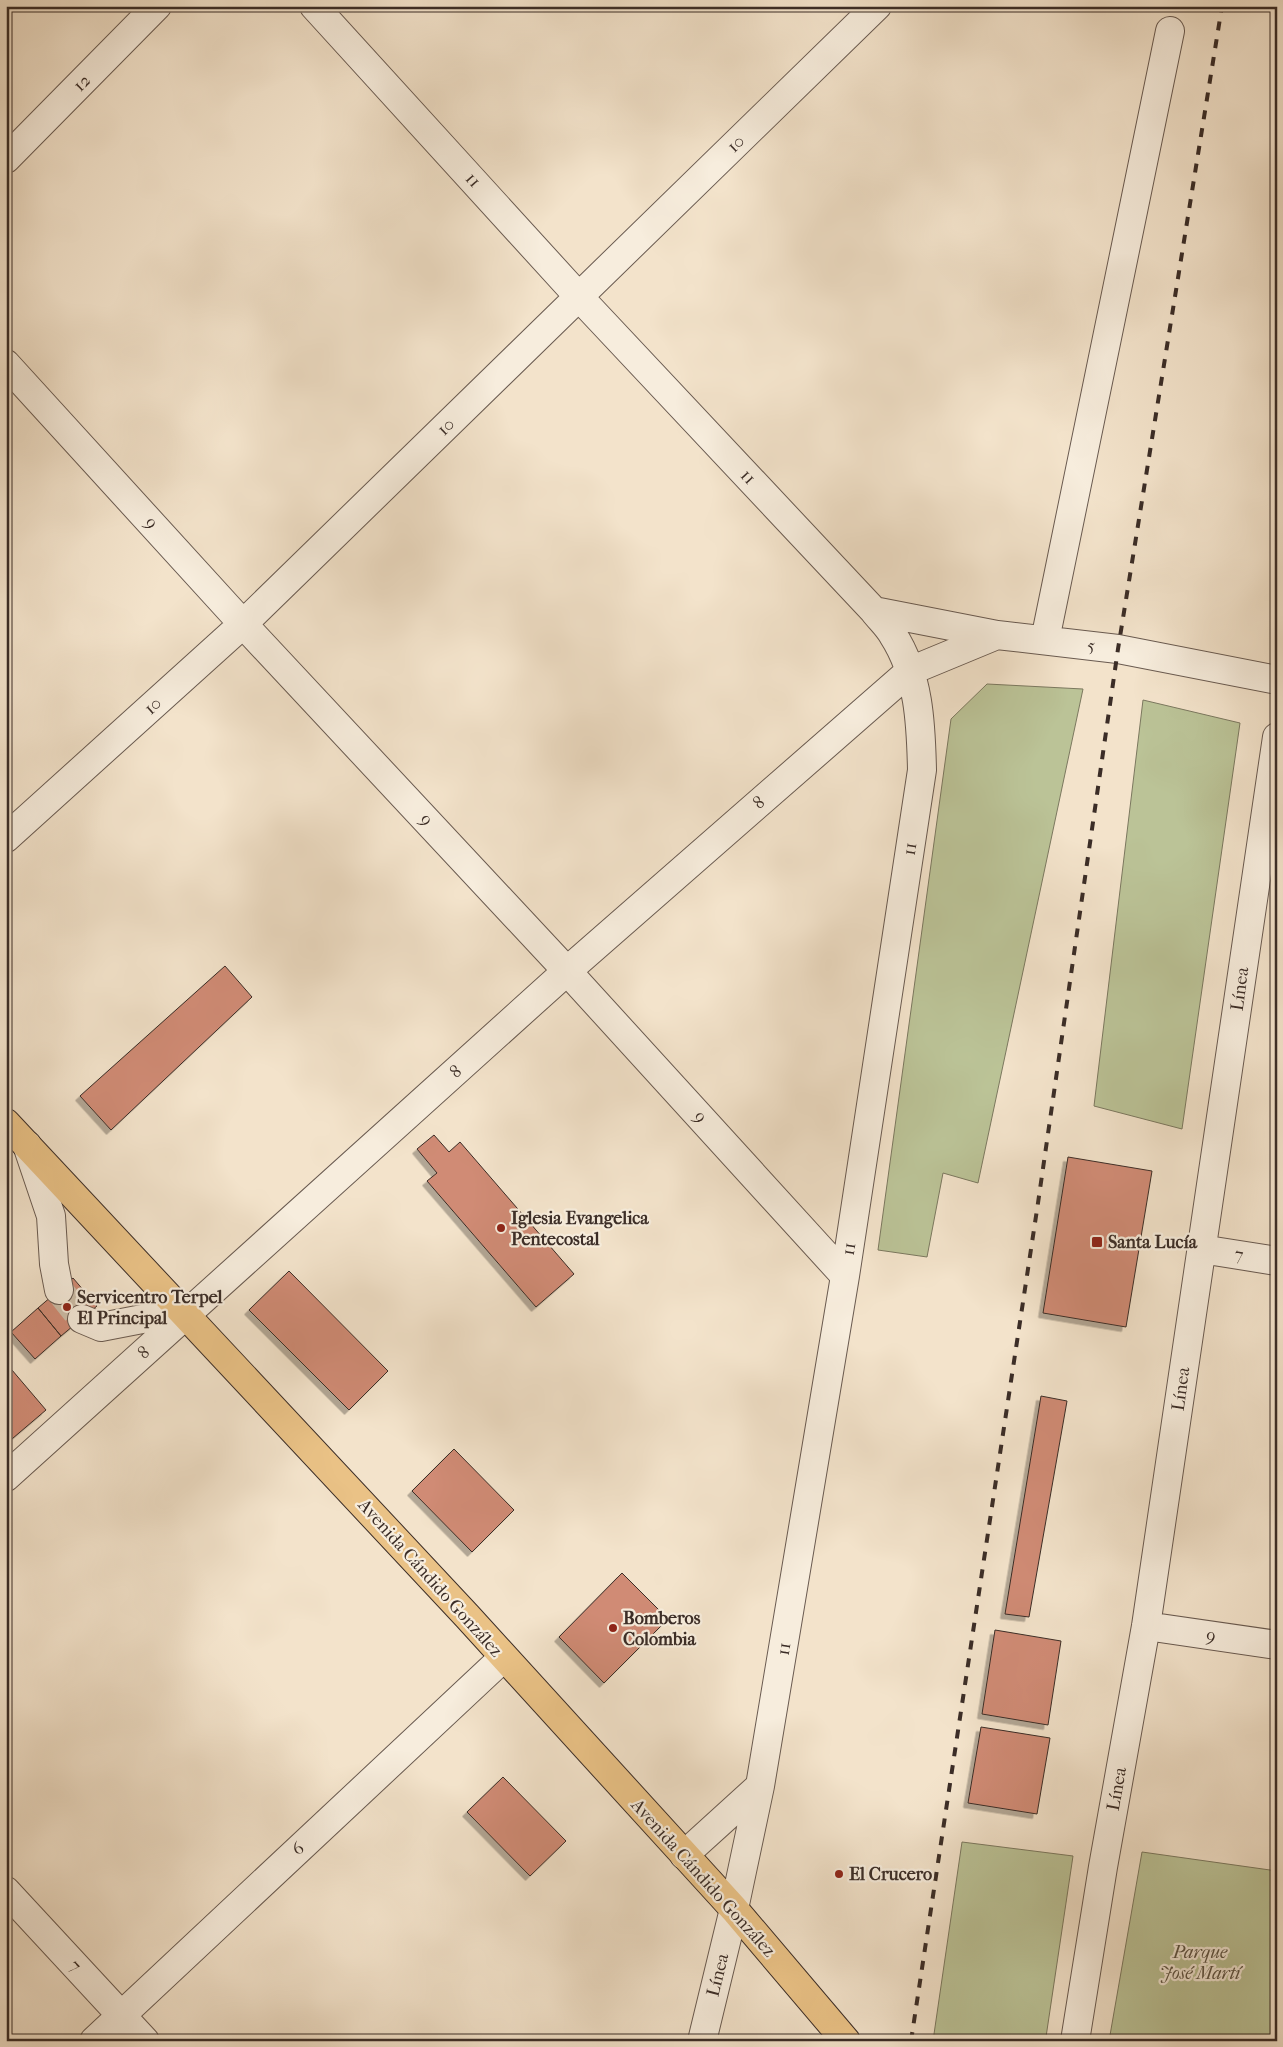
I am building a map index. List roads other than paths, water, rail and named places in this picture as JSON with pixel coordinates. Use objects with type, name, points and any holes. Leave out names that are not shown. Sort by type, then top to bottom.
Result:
[{"type":"main road","name":"Avenida Cándido González","points":[[6,1123],[467,1616],[502,1658],[734,1909],[846,2041]]},
{"type":"street","name":"12","points":[[6,159],[157,6]]},
{"type":"street","name":"11","points":[[314,6],[580,298],[874,611],[894,635],[910,670],[921,718],[922,770],[845,1276],[760,1786],[734,1909]]},
{"type":"street","name":"10","points":[[6,838],[243,624],[580,298],[877,6]]},
{"type":"street","points":[[1045,640],[1170,31]]},
{"type":"street","name":"9","points":[[6,364],[243,624],[568,971],[845,1276]]},
{"type":"street","points":[[874,611],[997,635]]},
{"type":"street","name":"5","points":[[910,670],[997,635],[1118,649],[1277,680]]},
{"type":"street","name":"8","points":[[6,1477],[568,971],[910,670]]},
{"type":"street","name":"Línea","points":[[1075,2041],[1102,1867],[1146,1626],[1277,736]]},
{"type":"street","points":[[27,1145],[51,1216],[54,1264],[59,1290]]},
{"type":"street","name":"7","points":[[1201,1249],[1277,1261]]},
{"type":"street","points":[[82,1319],[100,1327],[163,1315],[186,1315]]},
{"type":"street","name":"9","points":[[1146,1626],[1277,1645]]},
{"type":"street","name":"6","points":[[94,2041],[502,1658]]},
{"type":"street","points":[[684,1855],[760,1786]]},
{"type":"street","name":"7","points":[[6,1891],[145,2041]]},
{"type":"street","name":"Línea","points":[[702,2041],[734,1909]]},
{"type":"tunnel","points":[[59,1290],[82,1319]]},
{"type":"railway","points":[[911,2041],[1038,1203],[1118,649],[1222,6]]},
{"type":"place","name":"Iglesia Evangelica Pentecostal","points":[[501,1228]]},
{"type":"place","name":"Santa Lucía","points":[[1097,1242]]},
{"type":"place","name":"Servicentro Terpel El Principal","points":[[67,1307]]},
{"type":"place","name":"Bomberos Colombia","points":[[613,1628]]},
{"type":"place","name":"El Crucero","points":[[839,1874]]},
{"type":"park label","name":"Parque José Martí","points":[[1200,1962]]}]
